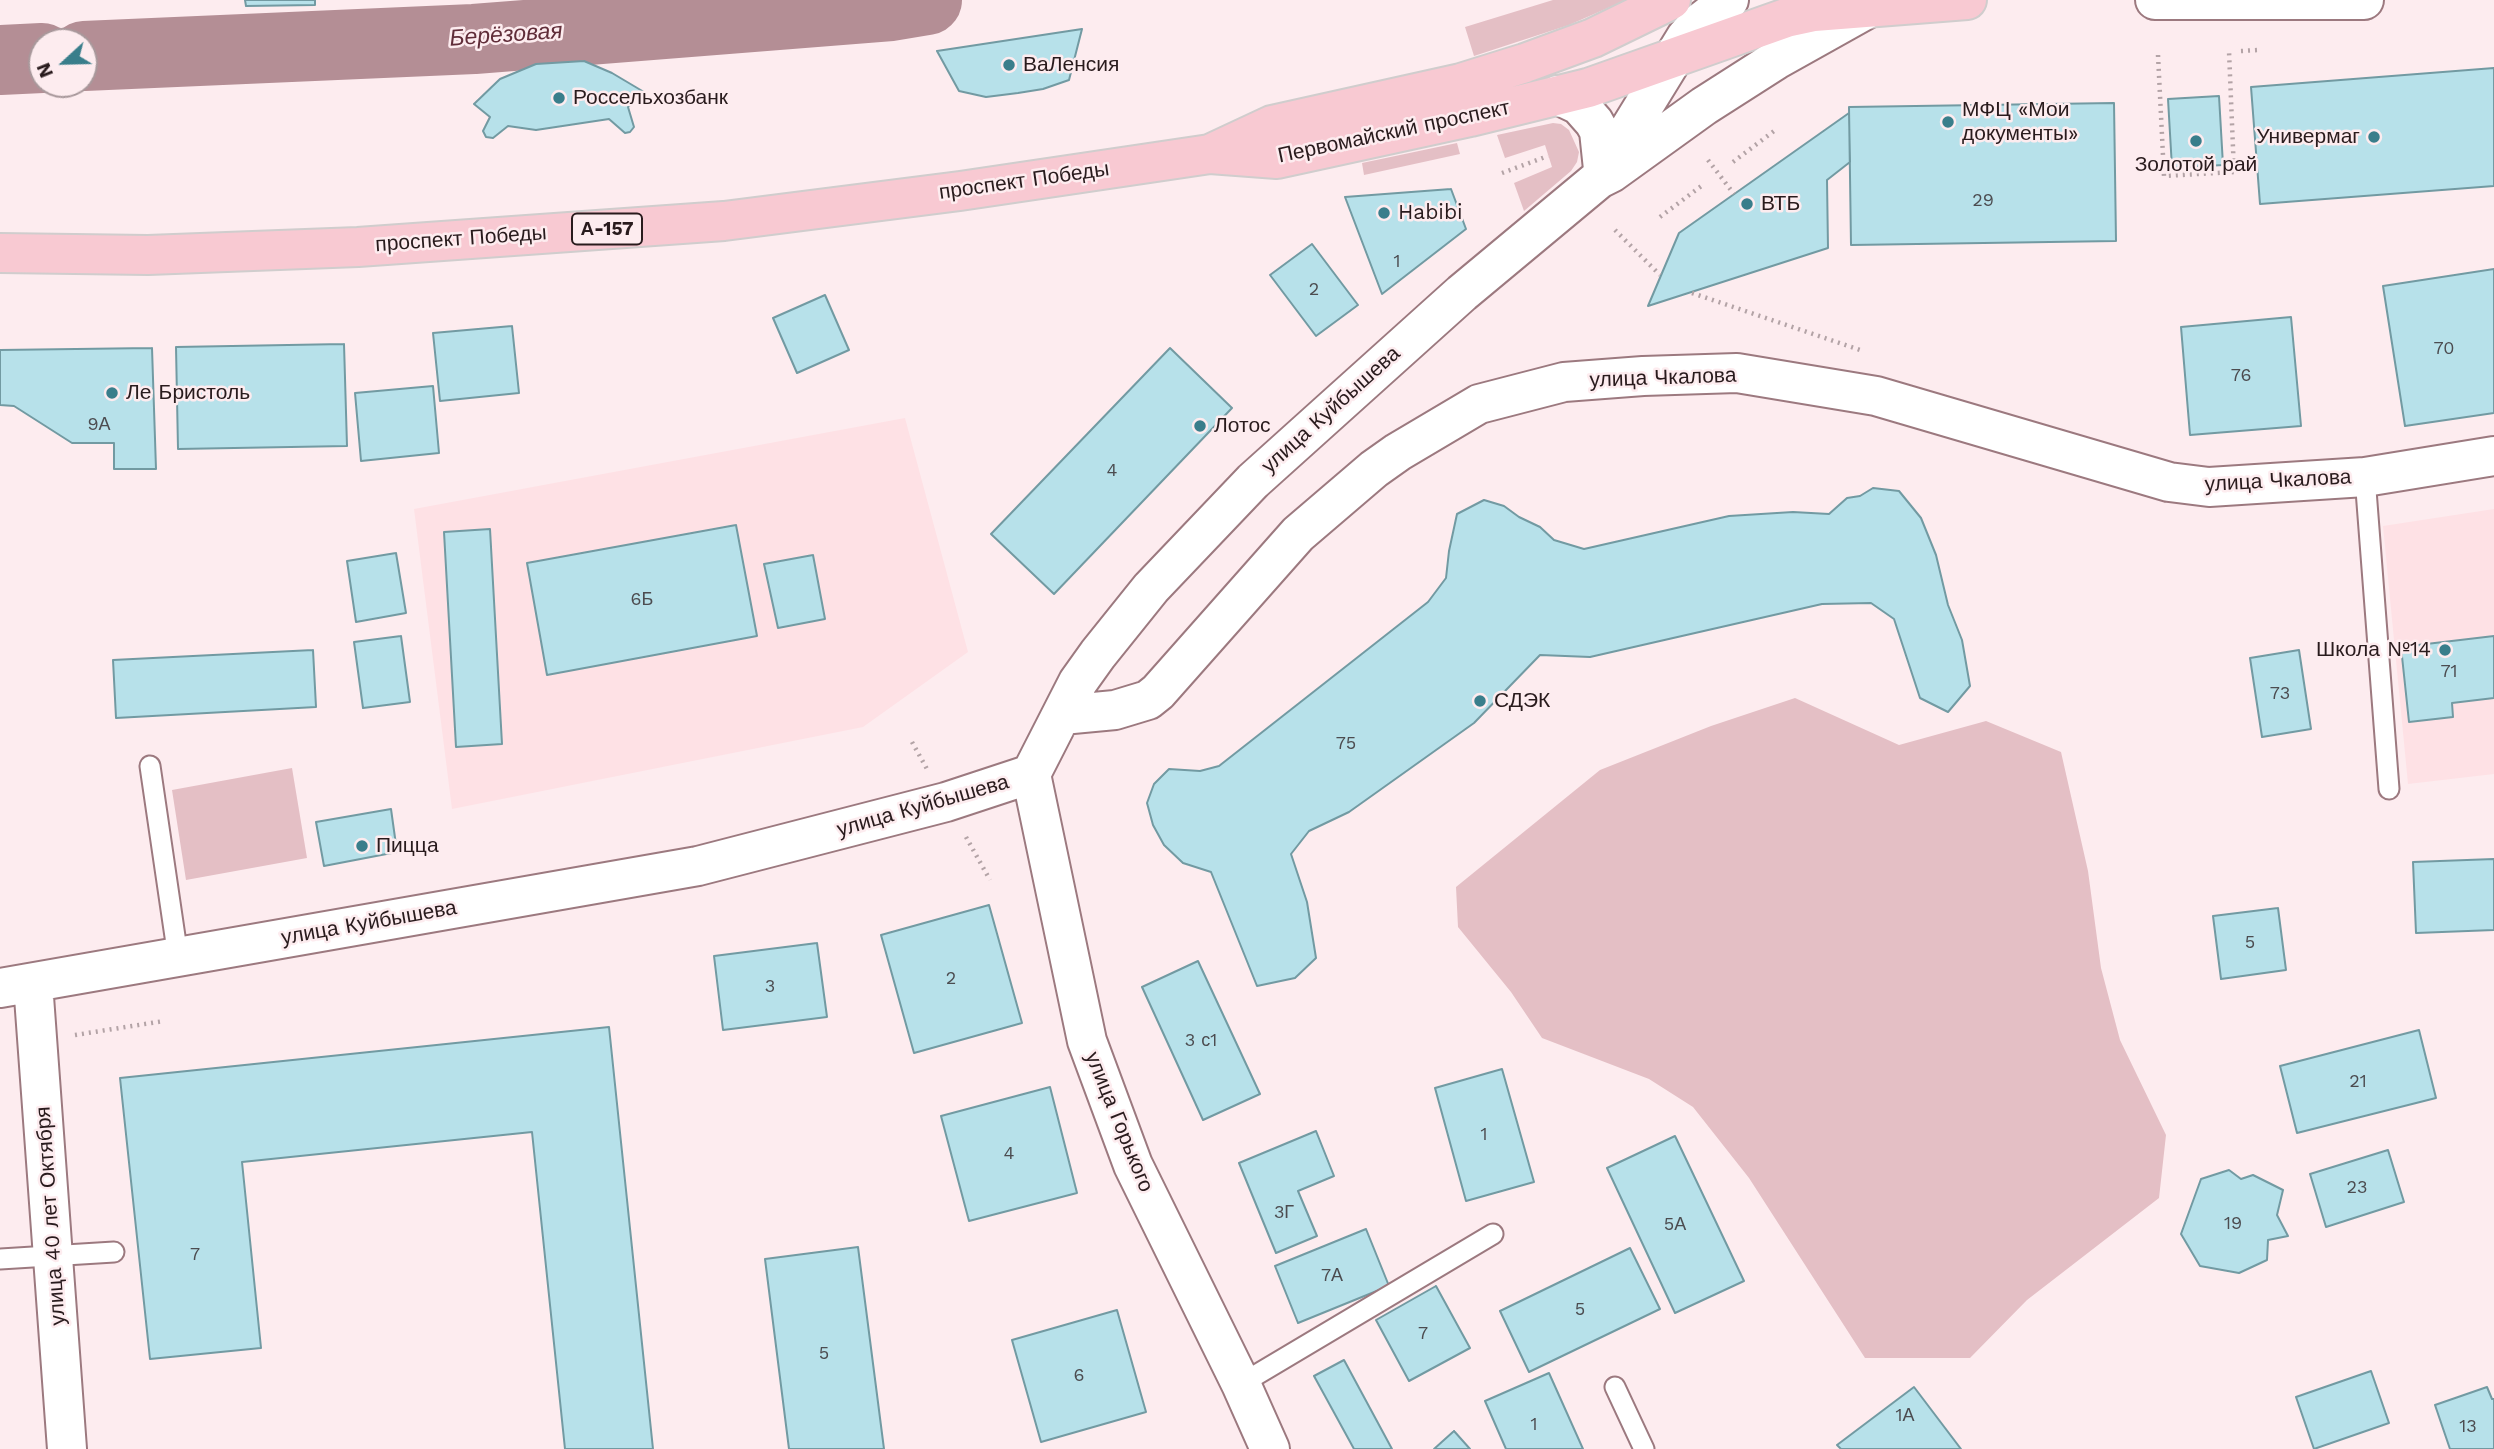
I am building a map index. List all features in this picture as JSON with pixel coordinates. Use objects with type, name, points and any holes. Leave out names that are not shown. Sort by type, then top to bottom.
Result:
[{"type":"main road","name":"Первомайский проспект","points":[[1210,154],[1272,125],[1461,83],[1525,63],[1593,38],[1671,0]]},
{"type":"main road","name":"улица Куйбышева","points":[[16,986],[698,866],[946,802],[1031,774],[1078,682],[1151,588],[1253,481],[1462,293],[1601,174],[1671,59],[1697,24],[1729,0]]},
{"type":"main road","name":"Первомайский проспект","points":[[1210,154],[1277,159],[1470,117],[1612,81],[1786,18],[1814,12],[1967,0]]},
{"type":"main road","points":[[2155,0],[2364,0]]},
{"type":"main road","name":"улица Куйбышева","points":[[1601,174],[1611,173],[1704,106],[1776,60],[1869,8]]},
{"type":"main road","points":[[1558,95],[1579,105],[1599,131],[1601,174]]},
{"type":"main road","name":"проспект Победы","points":[[0,253],[148,255],[344,247],[724,221],[961,191],[1210,154]]},
{"type":"main road","name":"улица Чкалова","points":[[1062,715],[1115,710],[1148,700],[1298,534],[1374,469],[1479,404],[1564,382],[1737,373],[1876,396],[2169,482],[2209,486],[2365,477],[2494,456]]},
{"type":"main road","name":"улица Горького","points":[[1031,774],[1087,1041],[1133,1165],[1241,1384],[1270,1449]]},
{"type":"main road","name":"улица 40 лет Октября","points":[[16,986],[38,1042],[68,1449]]},
{"type":"lane","points":[[2365,477],[2389,789]]},
{"type":"lane","points":[[149,766],[178,957]]},
{"type":"lane","points":[[1241,1384],[1493,1234]]},
{"type":"lane","points":[[0,1259],[114,1252]]},
{"type":"lane","points":[[1615,1387],[1644,1449]]},
{"type":"path","points":[[2241,51],[2259,50]]},
{"type":"path","points":[[2158,55],[2164,176],[2234,172],[2229,51]]},
{"type":"path","points":[[1733,162],[1774,131]]},
{"type":"path","points":[[1502,173],[1548,156]]},
{"type":"path","points":[[1708,160],[1734,194]]},
{"type":"path","points":[[1660,217],[1703,184]]},
{"type":"path","points":[[1615,230],[1661,275]]},
{"type":"path","points":[[38,1042],[164,1021]]},
{"type":"shaded area","points":[[1553,0],[1626,0],[1569,25],[1474,56],[1465,27]]},
{"type":"shaded area","points":[[1553,123],[1561,124],[1569,130],[1579,152],[1577,162],[1571,171],[1524,211],[1514,183],[1552,167],[1545,145],[1505,158],[1497,135]]},
{"type":"shaded area","points":[[1457,143],[1460,154],[1364,175],[1362,163]]},
{"type":"shaded area","points":[[905,418],[968,652],[863,727],[452,809],[414,509]]},
{"type":"shaded area","name":"Школа №14","points":[[2494,509],[2494,774],[2408,784],[2383,526]]},
{"type":"shaded area","points":[[1795,698],[1899,745],[1986,721],[2061,752],[2088,871],[2101,968],[2120,1040],[2166,1135],[2159,1198],[2027,1300],[1970,1358],[1865,1358],[1749,1178],[1693,1107],[1649,1079],[1542,1038],[1511,992],[1458,927],[1456,887],[1600,770],[1711,726]]},
{"type":"shaded area","points":[[292,768],[307,858],[186,880],[172,790]]},
{"type":"building","points":[[245,0],[315,0],[315,5],[246,6]]},
{"type":"building","name":"ВаЛенсия","points":[[1082,29],[1069,80],[1043,89],[1018,93],[986,97],[959,91],[937,51]]},
{"type":"building","name":"Россельхозбанк","points":[[584,61],[612,73],[644,92],[628,107],[634,127],[630,132],[625,133],[609,119],[536,130],[508,126],[493,138],[486,137],[483,131],[490,117],[474,104],[500,79],[536,64]]},
{"type":"building","name":"Универмаг","points":[[2494,68],[2494,186],[2260,204],[2251,87]]},
{"type":"building","name":"Золотой рай","points":[[2219,96],[2223,165],[2172,168],[2168,99]]},
{"type":"building","points":[[2114,103],[2116,241],[1851,245],[1849,107]]},
{"type":"building","points":[[1849,113],[1850,162],[1827,180],[1828,248],[1648,306],[1679,233]]},
{"type":"building","points":[[1451,189],[1466,229],[1382,294],[1345,197]]},
{"type":"building","points":[[1312,244],[1358,305],[1316,336],[1270,275]]},
{"type":"building","points":[[2494,269],[2494,413],[2405,426],[2383,286]]},
{"type":"building","points":[[825,295],[849,350],[797,373],[773,318]]},
{"type":"building","points":[[2291,317],[2301,426],[2190,435],[2181,327]]},
{"type":"building","points":[[512,326],[519,393],[440,401],[433,333]]},
{"type":"building","points":[[344,344],[347,446],[178,449],[176,347]]},
{"type":"building","points":[[152,348],[156,469],[114,469],[114,443],[72,443],[14,406],[0,405],[0,350]]},
{"type":"building","points":[[1170,348],[1232,408],[1054,594],[991,534]]},
{"type":"building","points":[[433,386],[439,453],[361,461],[355,393]]},
{"type":"building","points":[[1873,488],[1899,491],[1921,518],[1936,555],[1948,605],[1962,640],[1970,686],[1948,712],[1920,698],[1894,619],[1871,603],[1822,604],[1590,657],[1540,655],[1474,723],[1349,812],[1309,831],[1291,854],[1307,902],[1316,958],[1295,978],[1257,986],[1211,872],[1183,863],[1164,845],[1153,825],[1147,803],[1154,784],[1169,769],[1200,771],[1219,766],[1428,602],[1446,578],[1457,514],[1484,500],[1504,506],[1540,527],[1554,540],[1584,549],[1729,516],[1793,512],[1829,514],[1847,498],[1860,496]]},
{"type":"building","points":[[736,525],[757,636],[547,675],[527,563]]},
{"type":"building","points":[[490,529],[502,744],[456,747],[444,532]]},
{"type":"building","points":[[396,553],[406,613],[356,622],[347,561]]},
{"type":"building","points":[[813,555],[825,619],[778,628],[764,564]]},
{"type":"building","points":[[401,636],[410,702],[363,708],[354,642]]},
{"type":"building","points":[[2494,636],[2494,698],[2452,703],[2453,717],[2409,722],[2401,647]]},
{"type":"building","points":[[313,650],[316,707],[116,718],[113,660]]},
{"type":"building","points":[[2299,650],[2311,729],[2262,737],[2250,658]]},
{"type":"building","points":[[391,809],[397,852],[324,866],[316,822]]},
{"type":"building","points":[[2494,859],[2494,930],[2416,933],[2413,862]]},
{"type":"building","points":[[989,905],[1022,1023],[914,1053],[881,935]]},
{"type":"building","points":[[2278,908],[2286,970],[2221,979],[2213,916]]},
{"type":"building","points":[[817,943],[827,1017],[723,1030],[714,956]]},
{"type":"building","points":[[1198,961],[1260,1094],[1203,1120],[1142,987]]},
{"type":"building","points":[[609,1027],[653,1449],[565,1449],[532,1132],[242,1162],[261,1348],[150,1359],[120,1078]]},
{"type":"building","points":[[2419,1030],[2436,1098],[2297,1133],[2280,1066]]},
{"type":"building","points":[[1502,1069],[1534,1182],[1466,1201],[1435,1088]]},
{"type":"building","points":[[1050,1087],[1077,1193],[969,1221],[941,1116]]},
{"type":"building","points":[[1316,1131],[1334,1176],[1298,1191],[1317,1236],[1276,1253],[1239,1163]]},
{"type":"building","points":[[1675,1136],[1744,1281],[1675,1313],[1607,1168]]},
{"type":"building","points":[[2388,1150],[2404,1202],[2326,1227],[2310,1174]]},
{"type":"building","points":[[2229,1170],[2241,1179],[2253,1175],[2283,1190],[2277,1215],[2288,1236],[2268,1240],[2267,1260],[2239,1273],[2200,1266],[2181,1234],[2201,1179]]},
{"type":"building","points":[[1366,1229],[1389,1286],[1298,1323],[1275,1266]]},
{"type":"building","points":[[858,1247],[884,1449],[789,1449],[765,1259]]},
{"type":"building","points":[[1630,1248],[1660,1309],[1529,1372],[1500,1311]]},
{"type":"building","points":[[1436,1286],[1470,1348],[1409,1381],[1376,1320]]},
{"type":"building","points":[[1117,1310],[1146,1412],[1041,1442],[1012,1340]]},
{"type":"building","points":[[1344,1360],[1392,1449],[1354,1449],[1314,1376]]},
{"type":"building","points":[[2371,1371],[2389,1423],[2314,1449],[2296,1397]]},
{"type":"building","points":[[1549,1373],[1583,1449],[1506,1449],[1485,1401]]},
{"type":"building","points":[[1914,1387],[1961,1449],[1841,1449],[1837,1445]]},
{"type":"building","points":[[2487,1387],[2494,1399],[2494,1449],[2450,1449],[2435,1405]]},
{"type":"building","points":[[1454,1431],[1470,1449],[1434,1449]]},
{"type":"waterway","name":"Берёзовая","points":[[98,55],[474,39],[891,6],[927,0]]},
{"type":"waterway","name":"Берёзовая","points":[[0,60],[28,59]]},
{"type":"place","name":"ВаЛенсия","points":[[1009,65]]},
{"type":"place","name":"Россельхозбанк","points":[[559,98]]},
{"type":"place","name":"МФЦ «Мои документы»","points":[[1948,122]]},
{"type":"place","name":"Универмаг","points":[[2374,137]]},
{"type":"place","name":"Золотой рай","points":[[2196,141]]},
{"type":"place","name":"ВТБ","points":[[1747,204]]},
{"type":"place","name":"Habibi","points":[[1384,213]]},
{"type":"place","name":"Ле Бристоль","points":[[112,393]]},
{"type":"place","name":"Лотос","points":[[1200,426]]},
{"type":"place","name":"Школа №14","points":[[2445,650]]},
{"type":"place","name":"СДЭК","points":[[1480,701]]},
{"type":"place","name":"Пицца","points":[[362,846]]}]
